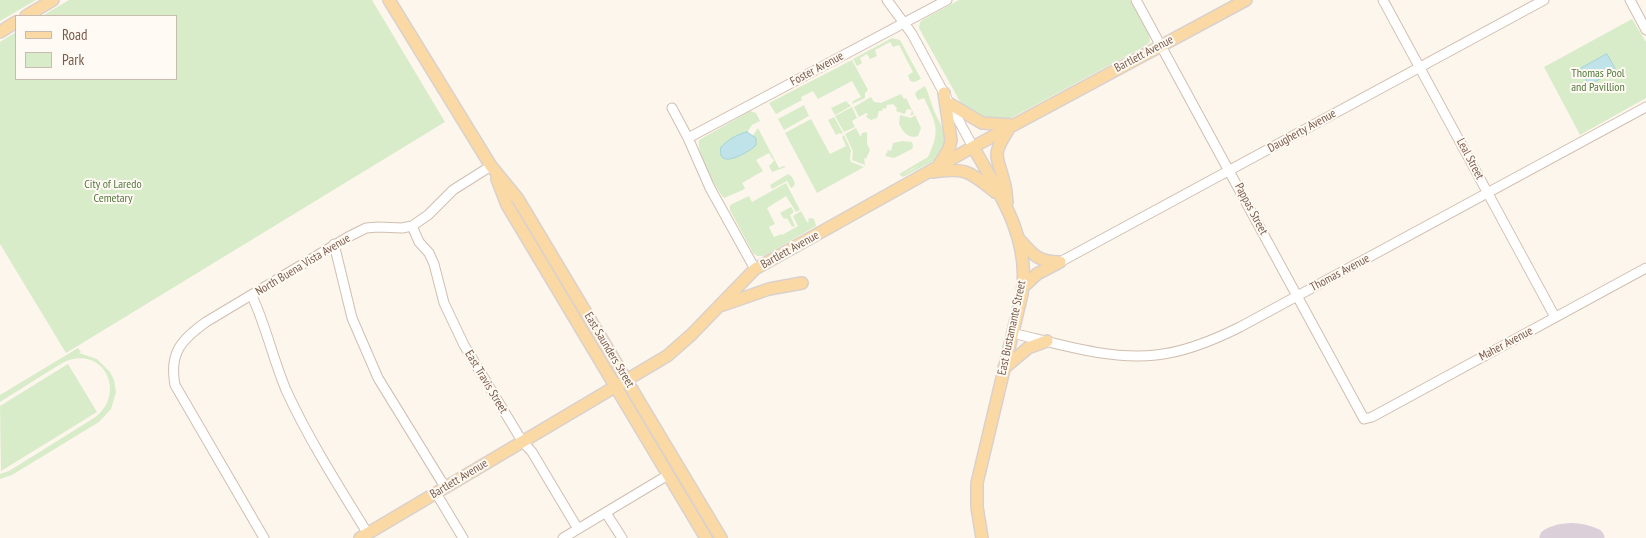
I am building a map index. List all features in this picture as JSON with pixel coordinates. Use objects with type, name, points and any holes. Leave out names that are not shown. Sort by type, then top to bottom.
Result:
[{"type":"main road","points":[[28,15],[53,0]]},
{"type":"main road","name":"East Saunders Street","points":[[389,0],[491,166],[518,199],[721,538]]},
{"type":"main road","name":"Bartlett Avenue","points":[[364,536],[672,352],[756,269],[1011,126],[1246,0]]},
{"type":"main road","points":[[0,32],[15,23]]},
{"type":"main road","points":[[939,166],[951,140],[944,93]]},
{"type":"main road","points":[[950,104],[979,122],[1011,126],[1000,142],[996,156],[1004,181],[1009,213]]},
{"type":"main road","name":"East Bustamante Street","points":[[973,147],[1009,213],[1018,237],[1023,268],[1023,287],[978,483],[977,507],[982,538]]},
{"type":"main road","name":"East Saunders Street","points":[[491,166],[507,204],[704,534]]},
{"type":"main road","points":[[926,173],[950,170],[966,171],[977,177],[1001,196]]},
{"type":"main road","points":[[1018,237],[1038,258],[1046,262],[1060,262]]},
{"type":"main road","points":[[1023,287],[1036,274],[1060,262]]},
{"type":"main road","points":[[717,308],[738,298],[768,288],[802,283]]},
{"type":"main road","points":[[1004,368],[1028,348],[1047,341]]},
{"type":"main road","points":[[704,534],[706,531],[713,538]]},
{"type":"street","name":"East Bustamante Street","points":[[887,0],[905,23],[973,147]]},
{"type":"street","name":"Foster Avenue","points":[[688,138],[946,0]]},
{"type":"street","name":"Pappas Street","points":[[1136,0],[1364,419]]},
{"type":"street","name":"Leal Street","points":[[1383,0],[1555,317]]},
{"type":"street","name":"Daugherty Avenue","points":[[1060,262],[1544,0]]},
{"type":"street","points":[[1630,0],[1646,30]]},
{"type":"street","name":"Thomas Avenue","points":[[1012,333],[1100,353],[1133,356],[1156,355],[1181,350],[1217,338],[1646,107]]},
{"type":"street","points":[[672,108],[688,138],[710,188],[756,269]]},
{"type":"street","points":[[412,226],[428,215],[453,190],[491,166]]},
{"type":"street","name":"North Buena Vista Avenue","points":[[264,538],[175,386],[173,374],[177,350],[185,338],[206,322],[252,296],[334,244],[366,228],[402,228],[412,226]]},
{"type":"street","name":"East Travis Street","points":[[412,226],[419,242],[429,253],[434,264],[444,303],[464,345],[578,529]]},
{"type":"street","points":[[334,244],[352,318],[378,378],[440,490],[463,538]]},
{"type":"street","name":"Maher Avenue","points":[[1364,419],[1646,268]]},
{"type":"street","points":[[252,296],[275,362],[299,417],[364,536]]},
{"type":"street","points":[[563,538],[668,475]]},
{"type":"street","points":[[606,513],[622,538]]},
{"type":"green space","points":[[0,0],[36,0],[0,21]]},
{"type":"green space","name":"City of Laredo Cemetary","points":[[69,0],[372,0],[445,122],[66,353],[0,244],[0,42],[15,33],[15,80],[178,80],[178,15],[44,15]]},
{"type":"green space","points":[[959,0],[1130,0],[1149,34],[1150,42],[1013,117],[994,123],[963,107],[919,28],[920,22],[924,19]]},
{"type":"green space","name":"Thomas Pool and Pavillion","points":[[1632,19],[1646,42],[1646,98],[1580,135],[1544,67]]},
{"type":"green space","points":[[892,38],[900,40],[921,79],[914,82],[910,81],[908,75],[913,72],[899,45],[893,47],[890,42],[875,50],[877,56],[870,59],[867,54],[860,58],[862,63],[857,66],[853,59]]},
{"type":"green space","points":[[852,60],[868,90],[865,93],[865,98],[852,104],[853,101],[861,97],[852,81],[818,99],[813,91],[801,97],[802,100],[776,114],[769,103]]},
{"type":"green space","points":[[925,86],[945,138],[943,149],[932,159],[939,155],[937,159],[903,177],[899,174],[928,157],[935,140],[936,133],[932,114],[924,98],[918,100],[915,94]]},
{"type":"green space","points":[[901,94],[904,99],[906,98],[912,110],[907,109],[905,114],[896,111],[897,108],[893,104],[887,105],[886,109],[883,108],[882,111],[879,111],[877,118],[871,120],[866,117],[868,114],[866,113],[859,117],[854,107],[871,97],[874,102],[881,103]]},
{"type":"green space","points":[[846,101],[851,106],[835,115],[831,108]]},
{"type":"green space","points":[[804,105],[809,116],[784,130],[778,119]]},
{"type":"green space","points":[[852,107],[857,118],[852,121],[855,127],[844,132],[835,116]]},
{"type":"green space","points":[[750,111],[756,113],[760,121],[752,125],[746,134],[752,137],[758,128],[779,168],[786,167],[772,172],[769,166],[774,161],[769,153],[756,160],[763,171],[742,183],[745,188],[743,190],[724,198],[716,187],[703,161],[699,140]]},
{"type":"green space","points":[[900,115],[911,118],[915,115],[921,128],[918,136],[908,136],[899,124]]},
{"type":"green space","points":[[834,117],[843,133],[841,134],[836,135],[828,120]]},
{"type":"green space","points":[[811,119],[830,154],[846,146],[842,137],[844,135],[851,150],[851,162],[864,167],[817,193],[785,133]]},
{"type":"green space","points":[[856,128],[860,136],[862,133],[867,132],[867,144],[870,150],[866,159],[864,158],[865,165],[852,160],[853,151],[845,134]]},
{"type":"green space","points":[[902,141],[912,142],[912,149],[894,158],[885,156],[888,150],[891,151],[893,143]]},
{"type":"green space","points":[[788,174],[795,183],[794,186],[791,188],[787,181],[772,189],[770,185]]},
{"type":"green space","points":[[786,183],[800,210],[796,212],[786,196],[767,208],[775,224],[769,227],[774,237],[782,235],[798,226],[793,216],[801,211],[807,222],[809,222],[808,219],[814,219],[816,226],[764,256],[757,256],[753,253],[730,210],[730,206],[749,196],[752,202]]},
{"type":"green space","points":[[791,207],[794,212],[790,215],[795,226],[792,227],[787,218],[784,219],[780,213]]},
{"type":"green space","points":[[78,348],[81,352],[79,353],[97,359],[110,372],[114,380],[116,392],[111,409],[99,422],[12,475],[0,479],[0,474],[9,471],[94,418],[103,409],[110,389],[108,378],[96,362],[85,359],[73,359],[62,363],[0,402],[0,395]]},
{"type":"green space","points":[[68,364],[97,412],[1,471],[0,406]]},
{"type":"water","points":[[1607,54],[1616,70],[1589,85],[1580,69]]},
{"type":"water","points":[[747,132],[756,138],[756,145],[739,156],[723,158],[721,147],[733,138]]},
{"type":"taxiway","points":[[1549,538],[1572,532],[1595,538]]}]
